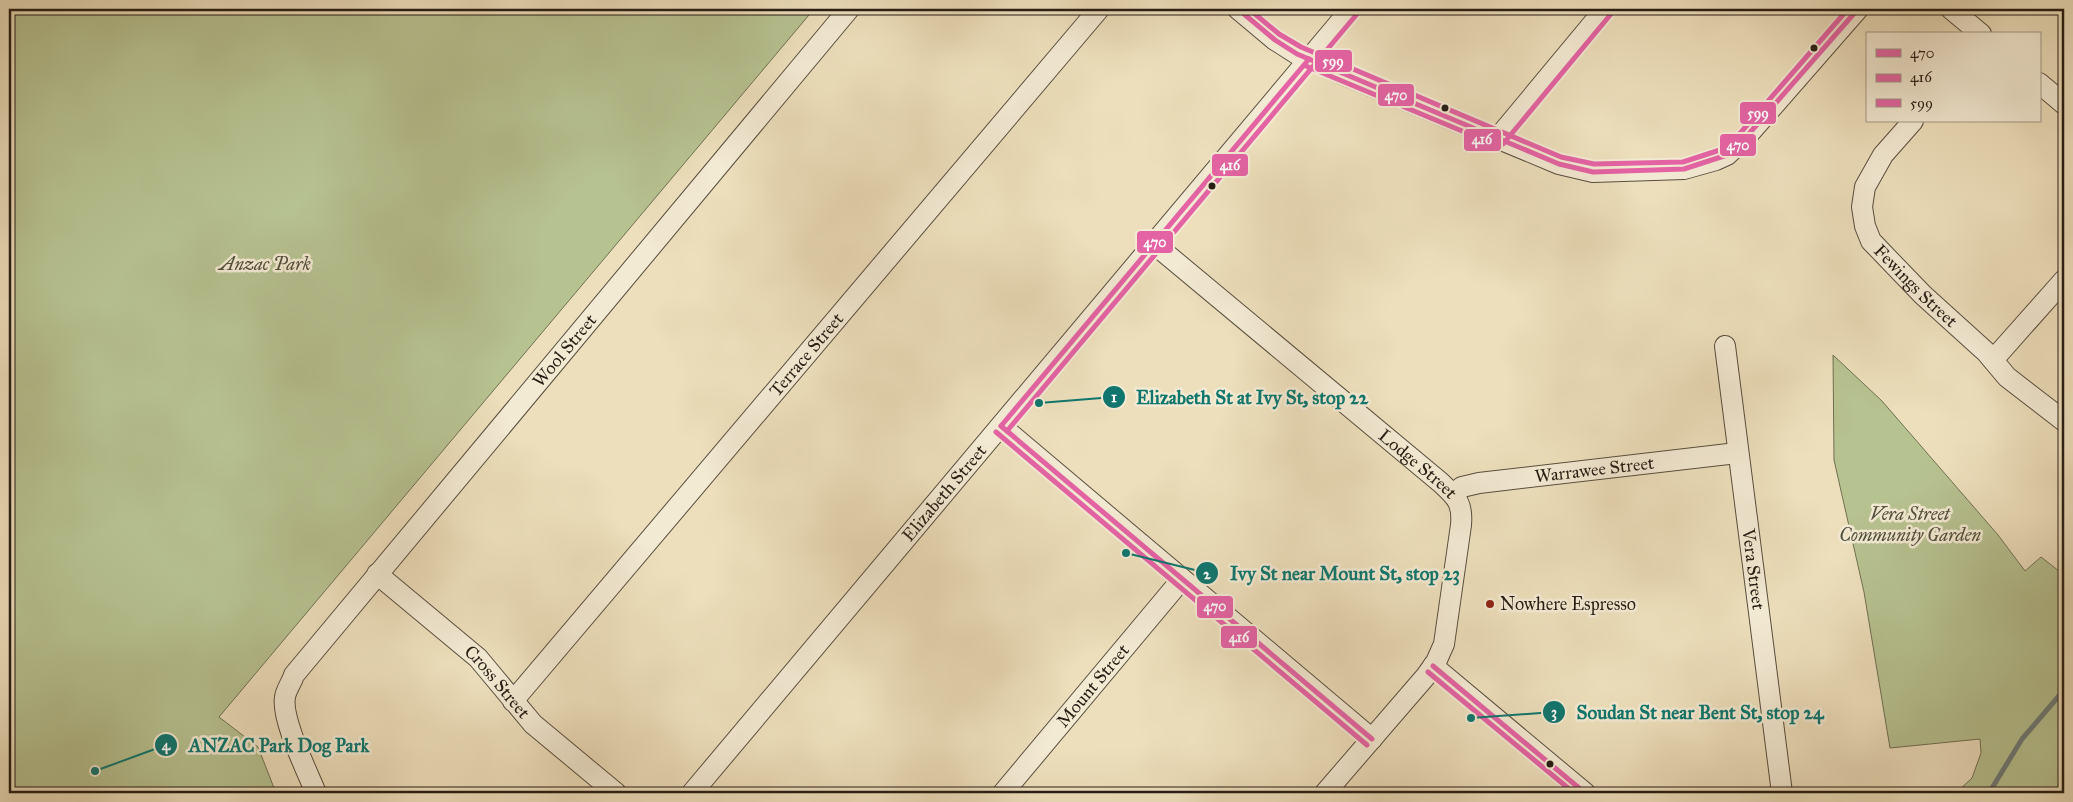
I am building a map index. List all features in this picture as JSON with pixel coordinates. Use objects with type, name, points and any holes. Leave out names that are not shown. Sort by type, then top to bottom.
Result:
[{"type":"street","name":"Wool Street","points":[[316,793],[299,754],[286,713],[285,697],[294,675],[849,9]]},
{"type":"street","name":"Terrace Street","points":[[513,701],[1099,9]]},
{"type":"street","points":[[1238,9],[1275,40],[1309,59],[1559,164],[1593,172],[1684,169],[1727,155],[1747,136],[1858,9]]},
{"type":"street","name":"Elizabeth Street","points":[[692,793],[1351,9]]},
{"type":"street","points":[[1497,139],[1605,9]]},
{"type":"street","points":[[1951,9],[1979,32]]},
{"type":"street","points":[[2040,84],[2064,104]]},
{"type":"street","name":"Fewings Street","points":[[1913,122],[1882,155],[1865,186],[1862,206],[1865,226],[1871,241],[1879,252],[1993,360],[2017,386],[2064,421]]},
{"type":"street","name":"Lodge Street","points":[[1153,243],[1453,494],[1462,511],[1446,636],[1442,652],[1434,666],[1325,793]]},
{"type":"street","points":[[1993,360],[2064,280]]},
{"type":"street","name":"Vera Street","points":[[1725,346],[1737,453],[1782,793]]},
{"type":"street","points":[[1001,426],[1372,739]]},
{"type":"street","name":"Warrawee Street","points":[[1453,494],[1462,487],[1480,483],[1737,453]]},
{"type":"street","name":"Cross Street","points":[[377,574],[478,658],[533,724],[616,793]]},
{"type":"street","name":"Mount Street","points":[[1003,793],[1182,579]]},
{"type":"street","points":[[1434,666],[1585,793]]},
{"type":"green space","name":"Anzac Park","points":[[9,9],[814,9],[219,717],[258,747],[276,793],[9,793],[9,59],[12,52],[9,39]]},
{"type":"green space","name":"Vera Street Community Garden","points":[[1833,355],[1882,401],[1998,535],[2025,571],[2041,557],[2064,575],[2063,793],[1956,793],[1972,778],[1981,753],[1980,739],[1890,748],[1864,592],[1834,460]]},
{"type":"waterway","points":[[1989,793],[2022,739],[2064,690]]},
{"type":"transit line","name":"470","points":[[1238,9],[1275,40],[1297,54],[1559,164],[1593,172],[1684,169],[1727,155],[1747,136],[1858,9]]},
{"type":"transit line","name":"599","points":[[1249,9],[1279,34],[1301,47],[1561,157],[1594,164],[1683,162],[1723,149],[1742,131],[1848,9]]},
{"type":"transit line","name":"416","points":[[1007,431],[1357,14]]},
{"type":"transit line","name":"416","points":[[1306,66],[1498,146],[1503,144],[1611,14]]},
{"type":"transit line","name":"470","points":[[1001,426],[1309,59]]},
{"type":"transit line","name":"470","points":[[1001,426],[1372,739]]},
{"type":"transit line","name":"416","points":[[996,432],[1367,745]]},
{"type":"transit line","name":"470","points":[[1433,666],[1585,793]]},
{"type":"transit line","name":"416","points":[[1428,672],[1574,793]]},
{"type":"place","name":"Elizabeth St at Ivy St, stop 22","points":[[1039,403]]},
{"type":"place","name":"Ivy St near Mount St, stop 23","points":[[1126,553]]},
{"type":"place","name":"Nowhere Espresso","points":[[1490,604]]},
{"type":"place","name":"Soudan St near Bent St, stop 24","points":[[1471,718]]},
{"type":"place","name":"ANZAC Park Dog Park","points":[[95,771]]}]
